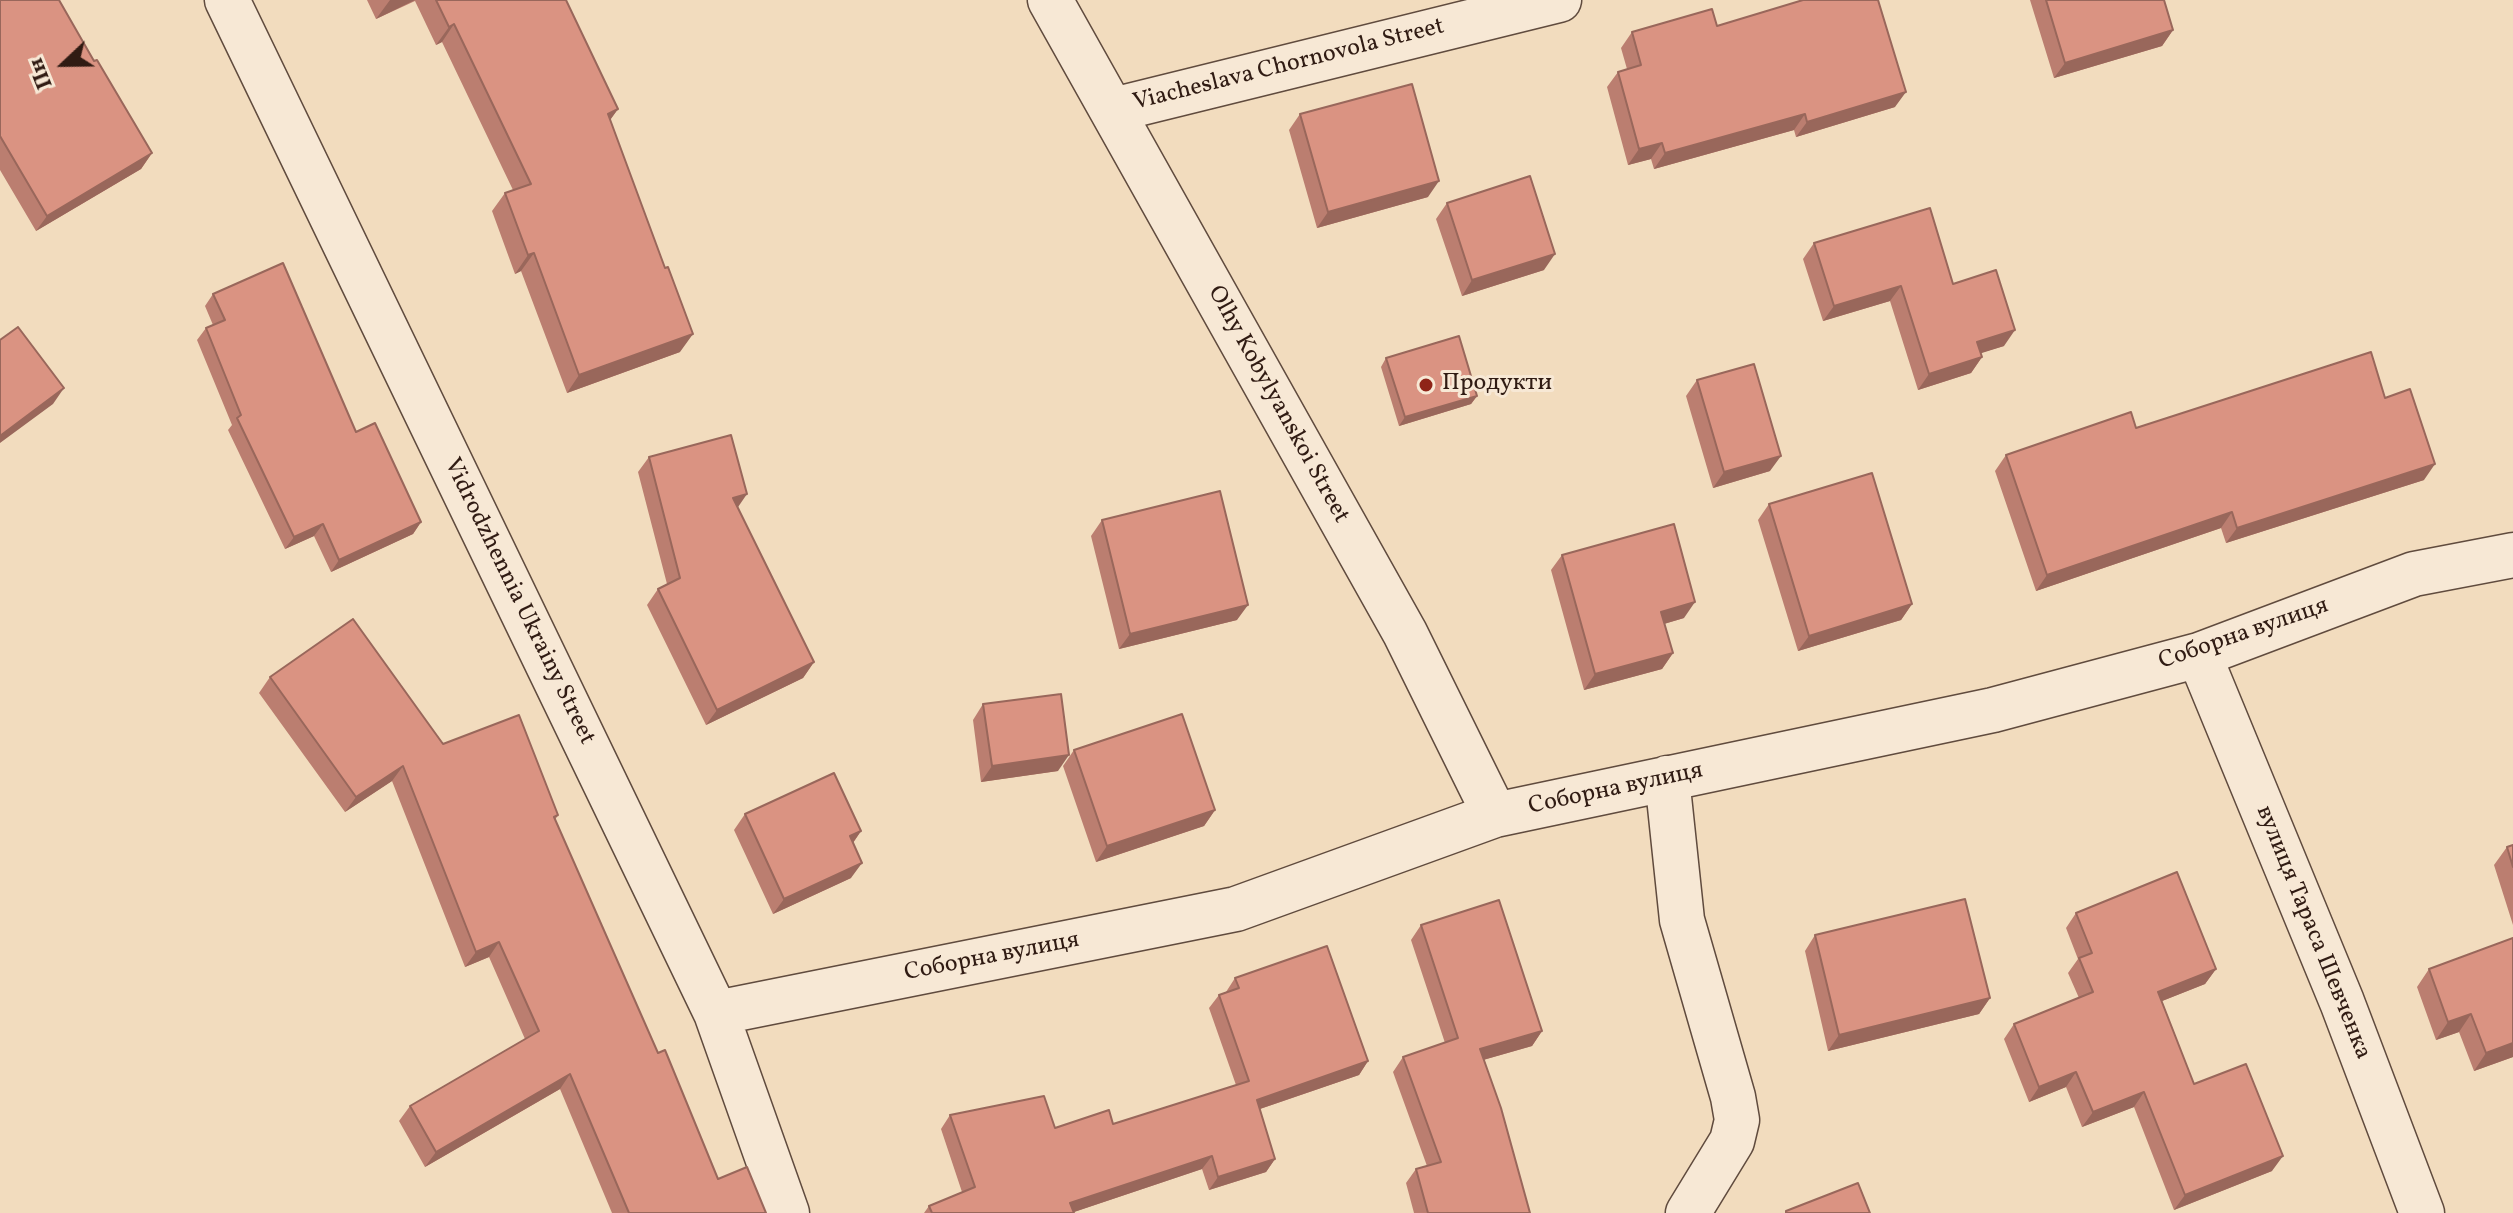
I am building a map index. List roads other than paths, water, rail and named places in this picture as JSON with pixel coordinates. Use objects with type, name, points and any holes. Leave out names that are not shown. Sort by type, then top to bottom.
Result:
[{"type":"street","name":"Vidrodzhennia Ukrainy Street","points":[[227,0],[716,1013],[787,1213]]},
{"type":"street","name":"Olhy Kobylyanskoi Street","points":[[1050,0],[1405,633],[1495,815]]},
{"type":"street","name":"Viacheslava Chornovola Street","points":[[1113,110],[1559,0]]},
{"type":"street","name":"Соборна вулиця","points":[[716,1013],[1236,909],[1495,815],[1993,710],[2199,655],[2414,574],[2513,555]]},
{"type":"street","name":"вулиця Тараса Шевченка","points":[[2199,655],[2342,1002],[2422,1213]]},
{"type":"street","points":[[1667,778],[1682,920],[1737,1120],[1732,1141],[1688,1213]]},
{"type":"place","name":"Продукти","points":[[1426,385]]}]
